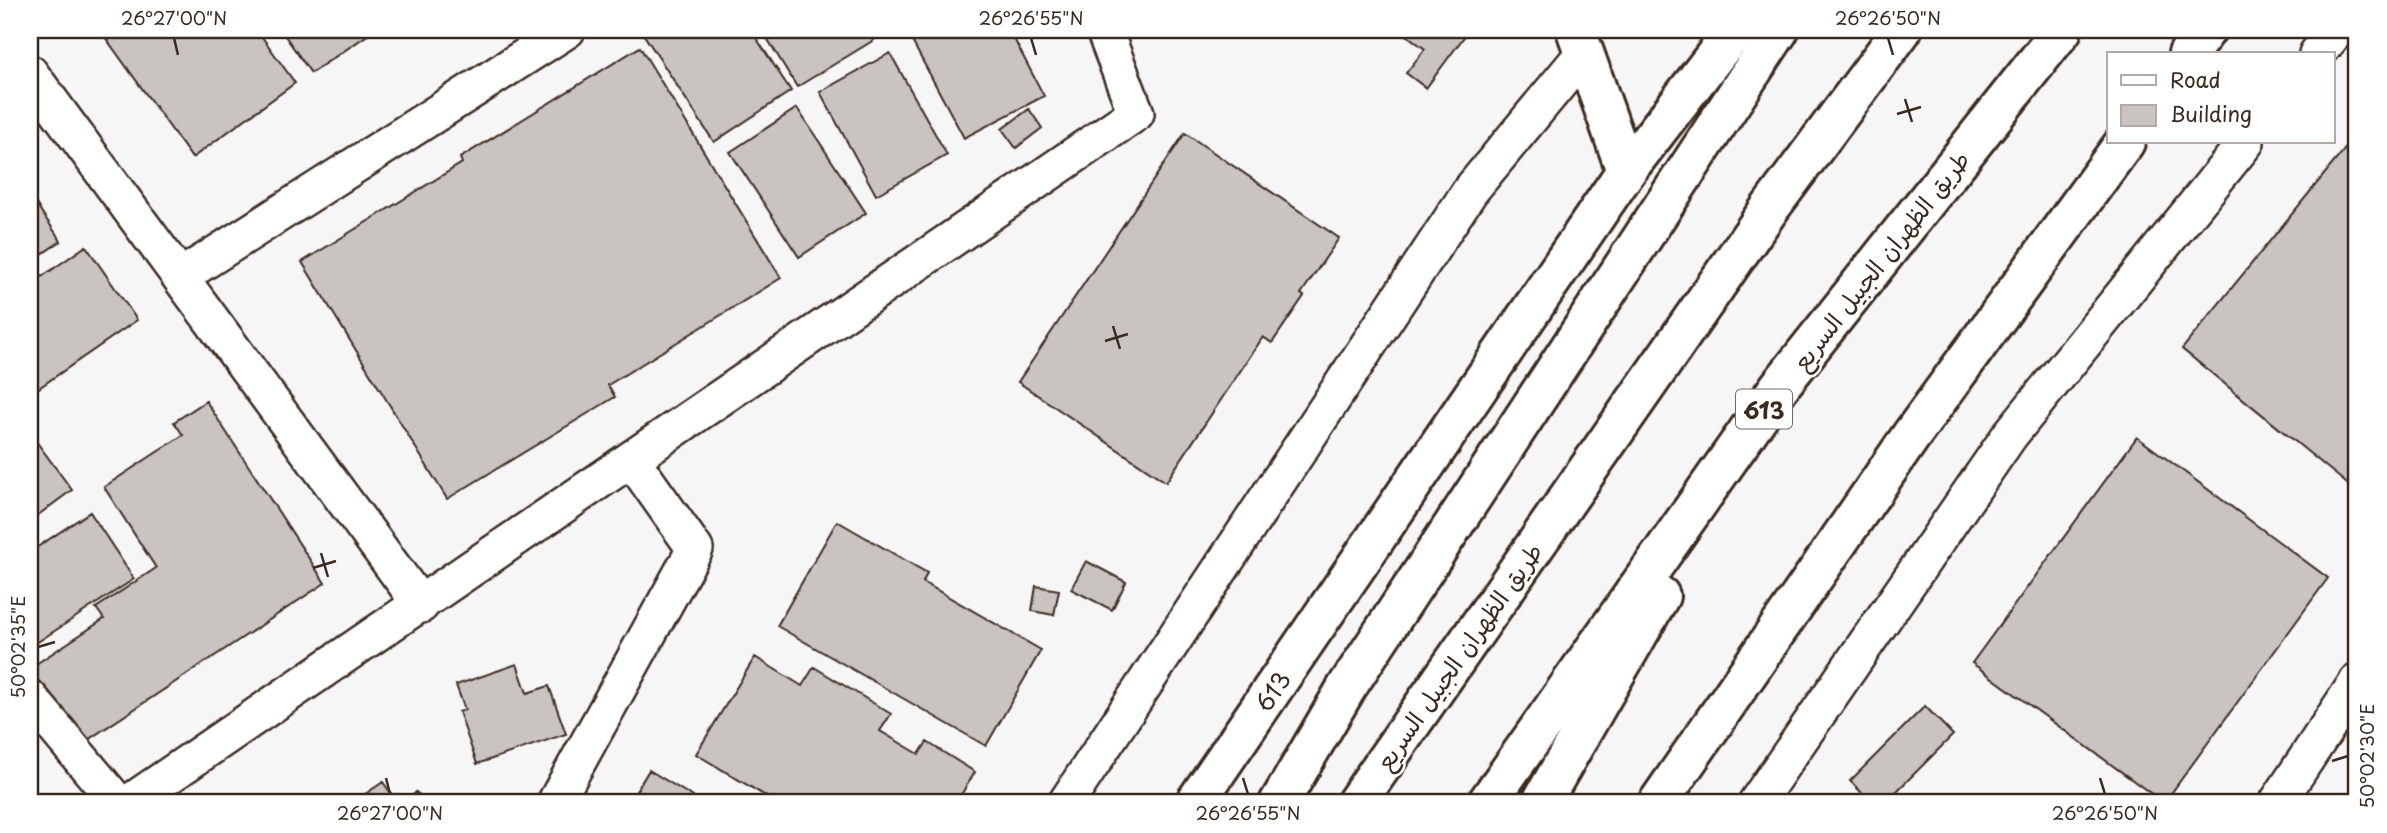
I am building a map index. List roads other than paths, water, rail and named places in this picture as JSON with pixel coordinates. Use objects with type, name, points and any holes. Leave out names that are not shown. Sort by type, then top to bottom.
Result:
[{"type":"main road","name":"613","points":[[1195,803],[1626,171],[1735,30]]},
{"type":"main road","points":[[1279,803],[1347,687],[1779,30]]},
{"type":"main road","name":"طريق الظهران الجبيل السريع","points":[[1356,803],[1770,208],[1902,30]]},
{"type":"main road","name":"طريق الظهران الجبيل السريع","points":[[1487,803],[1779,387],[2062,30]]},
{"type":"main road","points":[[2190,52],[2206,30]]},
{"type":"main road","points":[[1580,41],[1626,171]]},
{"type":"main road","points":[[1658,803],[1911,436],[2124,144]]},
{"type":"main road","points":[[1541,803],[1779,387]]},
{"type":"street","points":[[129,803],[1136,113],[1104,30]]},
{"type":"street","points":[[2319,52],[2337,30]]},
{"type":"street","points":[[180,277],[559,32]]},
{"type":"street","points":[[1066,803],[1470,191],[1580,41]]},
{"type":"street","points":[[30,72],[421,605]]},
{"type":"street","points":[[1756,803],[2010,435],[2244,144]]},
{"type":"street","points":[[555,803],[695,549],[632,460]]},
{"type":"street","points":[[2277,803],[2357,682]]},
{"type":"street","points":[[30,698],[118,803]]}]
